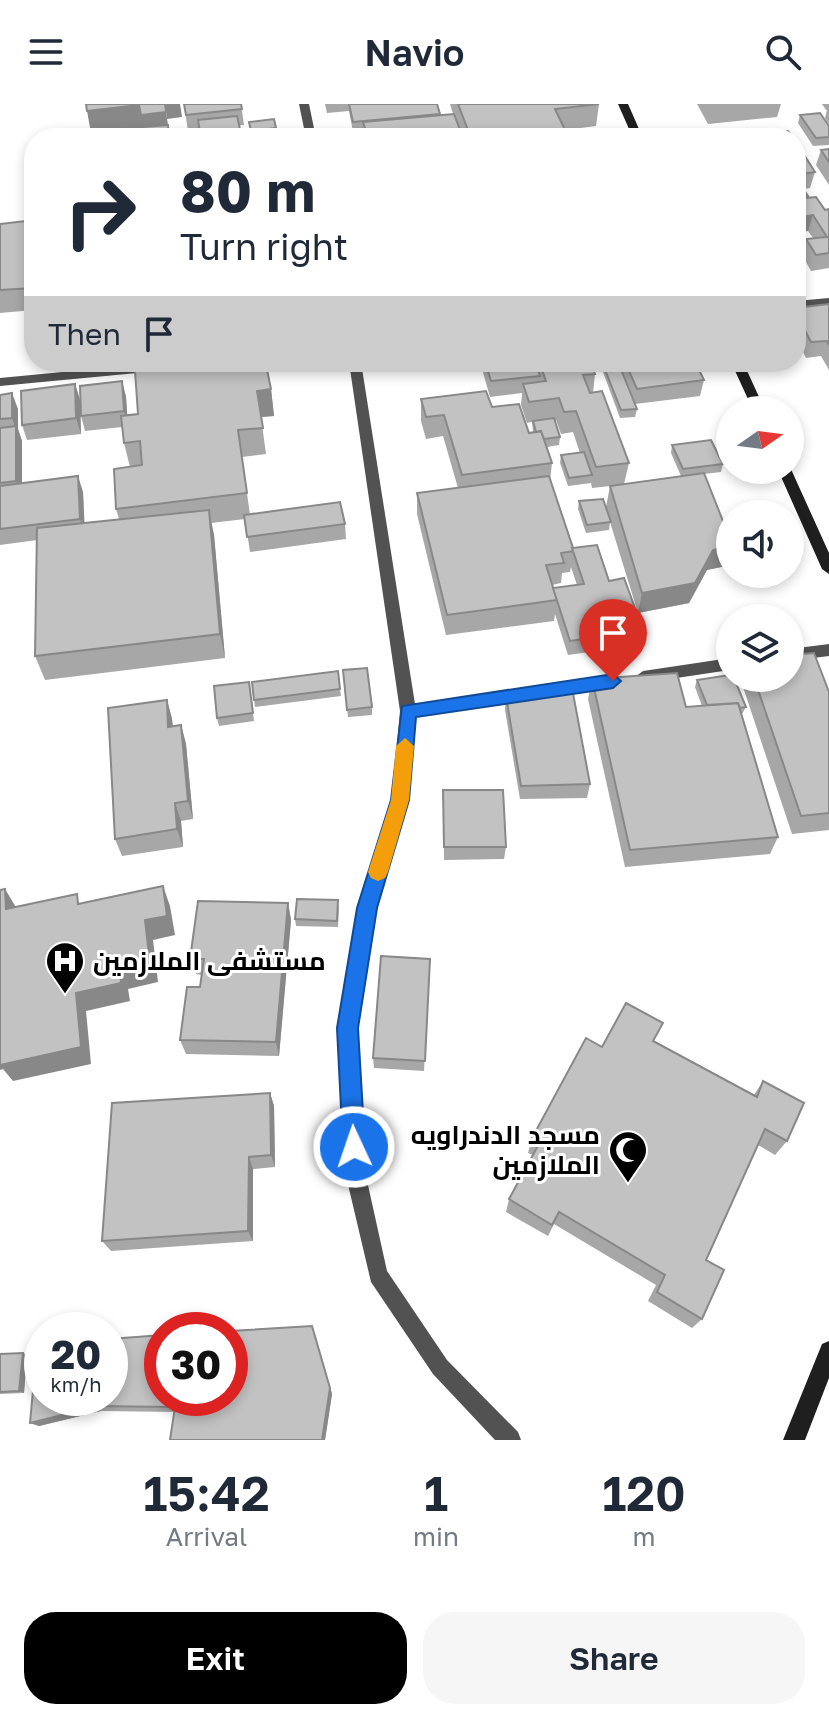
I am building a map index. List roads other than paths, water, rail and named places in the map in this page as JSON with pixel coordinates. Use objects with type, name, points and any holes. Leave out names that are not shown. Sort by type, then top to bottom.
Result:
[{"type":"street","points":[[304,104],[309,128]]},
{"type":"street","points":[[623,104],[634,128]]},
{"type":"street","points":[[806,304],[829,302]]},
{"type":"street","points":[[0,382],[106,372]]},
{"type":"street","points":[[357,372],[408,711],[400,800],[367,908],[347,1028],[356,1176],[378,1275],[440,1367],[510,1440]]},
{"type":"street","points":[[742,372],[753,396]]},
{"type":"street","points":[[791,484],[829,569]]},
{"type":"street","points":[[804,653],[829,650]]},
{"type":"street","points":[[408,711],[716,666]]},
{"type":"street","points":[[794,1440],[829,1351]]},
{"type":"place","name":"مستشفى الملازمين","points":[[65,995]]},
{"type":"place","name":"مسجد الدندراويه الملازمين","points":[[628,1184]]}]
